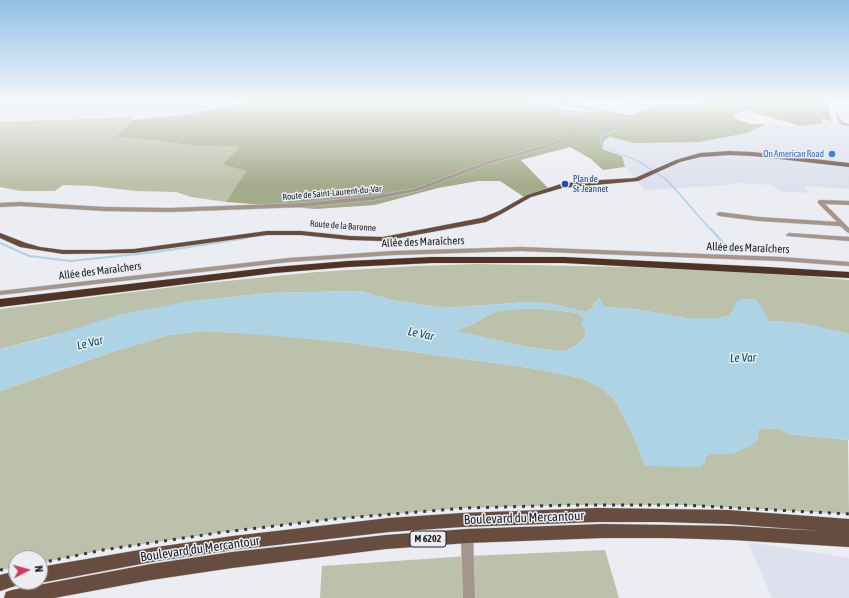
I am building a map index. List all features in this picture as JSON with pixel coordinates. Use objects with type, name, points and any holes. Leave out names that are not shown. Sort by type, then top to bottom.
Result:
[{"type":"highway","points":[[0,298],[284,266],[348,260],[431,256],[563,256],[764,265],[849,271]]},
{"type":"highway","points":[[0,303],[275,270],[348,264],[432,260],[564,260],[849,275]]},
{"type":"main road","name":"Route de la Baronne","points":[[0,235],[23,245],[62,252],[105,252],[149,249],[267,233],[301,233],[350,238],[383,239],[483,220],[501,212],[529,196],[561,186],[584,183],[631,181],[686,158],[721,153],[785,157],[849,165]]},
{"type":"main road","name":"Boulevard du Mercantour","points":[[48,574],[157,554],[234,543],[354,529],[469,520],[597,515],[661,515],[742,518],[849,526]]},
{"type":"main road","name":"Boulevard du Mercantour","points":[[12,598],[144,573],[239,559],[386,542],[467,536],[603,531],[668,531],[741,533],[849,540]]},
{"type":"street","name":"Route de Saint-Laurent-du-Var","points":[[0,205],[20,204],[104,209],[170,210],[309,205],[373,198],[415,190],[490,162],[551,145],[563,139],[573,130]]},
{"type":"street","points":[[849,203],[820,202],[845,225],[849,231]]},
{"type":"street","points":[[719,214],[759,219],[845,225]]},
{"type":"street","points":[[789,235],[849,239]]},
{"type":"street","name":"Allée des Maraîchers","points":[[0,293],[289,260],[393,253],[521,249],[781,259],[849,264]]},
{"type":"street","points":[[467,536],[469,598]]},
{"type":"shaded area","points":[[754,130],[849,130],[849,189],[804,186],[810,193],[779,191],[773,185],[740,183],[645,190],[625,167],[622,156],[602,149],[603,140],[610,137],[634,143],[747,133]]},
{"type":"shaded area","points":[[748,542],[849,558],[849,598],[772,598]]},
{"type":"green space","points":[[0,130],[123,130],[114,138],[119,137],[197,146],[241,147],[246,171],[226,202],[191,197],[176,192],[136,191],[92,186],[63,185],[55,191],[21,191],[0,187]]},
{"type":"green space","points":[[123,130],[754,130],[747,133],[699,142],[634,143],[610,137],[604,140],[602,149],[622,156],[625,167],[603,170],[591,159],[570,147],[521,160],[548,188],[524,197],[500,181],[478,181],[438,188],[375,205],[316,209],[226,202],[246,171],[223,164],[240,147],[197,146],[119,137],[113,139]]},
{"type":"green space","points":[[478,264],[629,267],[774,273],[849,280],[849,334],[799,323],[770,321],[732,311],[731,315],[719,318],[685,318],[635,309],[604,307],[595,302],[593,307],[586,312],[547,303],[527,302],[444,308],[391,300],[361,291],[267,293],[186,302],[0,349],[0,309],[197,284],[316,272]]},
{"type":"green space","points":[[544,309],[578,313],[584,318],[586,336],[577,345],[568,350],[560,351],[528,347],[455,331],[499,311]]},
{"type":"green space","points":[[203,331],[262,334],[343,342],[537,369],[581,378],[600,387],[614,399],[630,429],[705,463],[706,456],[711,454],[734,453],[757,440],[758,430],[765,428],[779,429],[789,434],[848,440],[849,514],[683,505],[574,505],[464,508],[334,519],[224,532],[103,550],[48,561],[48,550],[8,550],[8,568],[0,570],[0,391],[118,350],[169,335]]},
{"type":"green space","points":[[605,550],[619,598],[320,598],[322,566],[468,556]]},
{"type":"water","name":"Le Var","points":[[361,291],[391,300],[444,308],[527,302],[547,303],[586,312],[593,307],[599,296],[604,307],[635,309],[685,318],[719,318],[731,315],[736,302],[741,299],[756,299],[770,321],[799,323],[849,334],[849,440],[789,434],[779,429],[765,428],[758,430],[757,440],[749,447],[734,453],[711,454],[706,456],[705,463],[700,467],[645,466],[630,429],[614,399],[600,387],[581,378],[537,369],[343,342],[240,333],[203,331],[169,335],[118,350],[0,391],[0,349],[46,338],[117,315],[186,302],[267,293]],"holes":[[[544,309],[578,313],[584,318],[581,325],[585,329],[586,336],[577,345],[568,350],[560,351],[528,347],[456,331],[499,311]]]},
{"type":"waterway","points":[[616,130],[602,136],[600,139],[602,146],[631,158]]},
{"type":"waterway","points":[[628,157],[638,161],[667,180],[711,230]]},
{"type":"waterway","points":[[711,229],[731,252]]},
{"type":"waterway","points":[[0,243],[29,256],[71,261],[157,252],[247,238]]},
{"type":"railway","points":[[48,561],[103,550],[224,532],[334,519],[464,508],[574,505],[683,505],[849,514]]},
{"type":"railway","points":[[0,570],[8,568]]},
{"type":"place","name":"On American Road","points":[[832,154]]},
{"type":"place","name":"Plan de St-Jeannet","points":[[565,184]]}]
